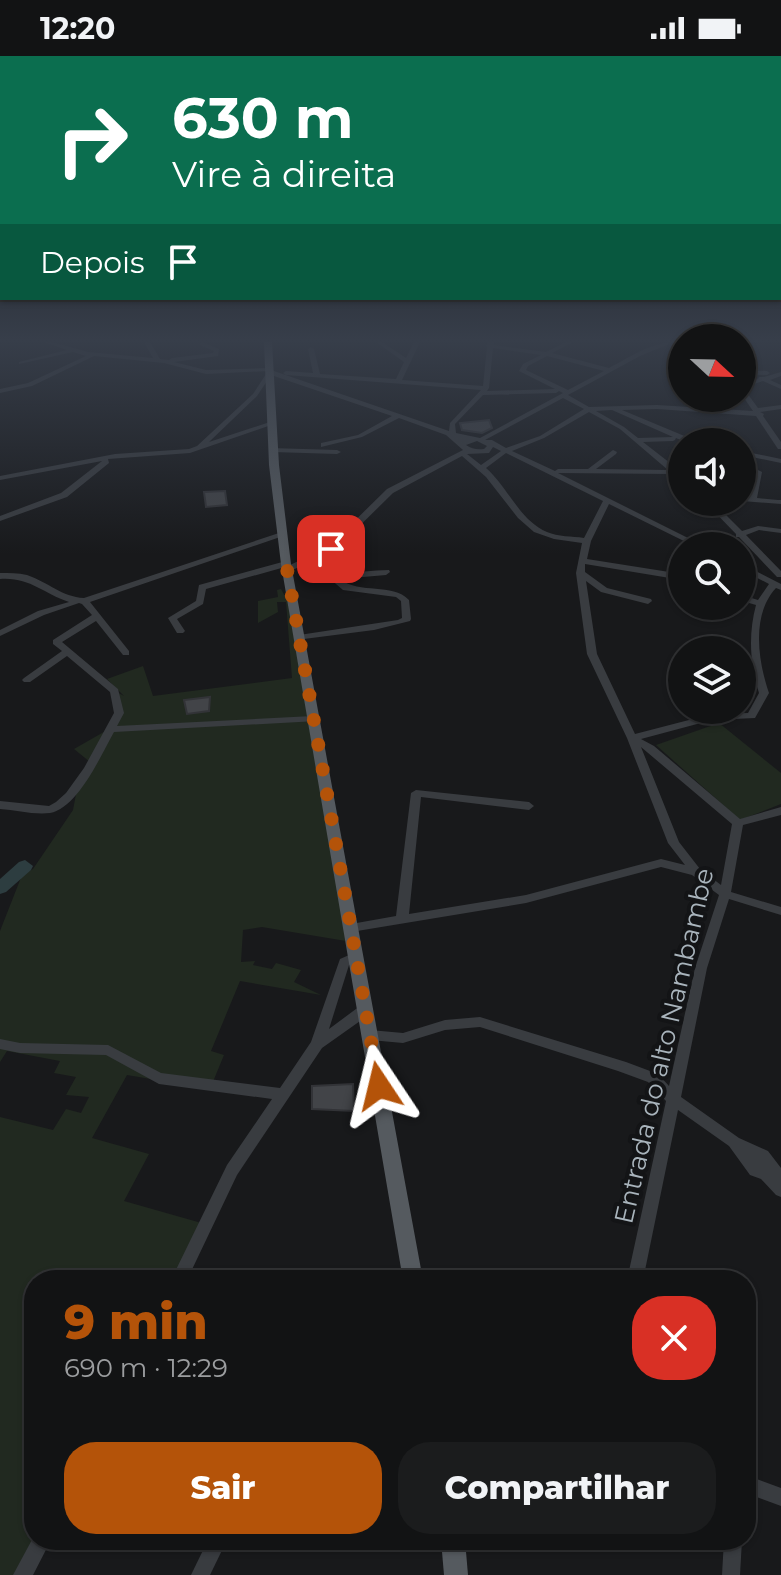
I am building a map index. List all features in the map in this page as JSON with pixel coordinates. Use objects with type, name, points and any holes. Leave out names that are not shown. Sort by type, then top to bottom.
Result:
[{"type":"main road","points":[[272,413],[282,535],[290,566],[299,638],[411,1270]]},
{"type":"main road","points":[[454,1550],[456,1575]]},
{"type":"street","points":[[198,449],[236,413]]},
{"type":"street","points":[[389,413],[451,434],[483,440],[672,532]]},
{"type":"street","points":[[462,413],[452,424],[451,434],[491,476],[515,511],[536,530],[587,541]]},
{"type":"street","points":[[180,631],[172,618],[200,602],[202,587],[290,566],[331,549],[390,491],[530,413]]},
{"type":"street","points":[[481,468],[582,413]]},
{"type":"street","points":[[595,413],[638,440],[668,464]]},
{"type":"street","points":[[622,413],[668,434]]},
{"type":"street","points":[[761,413],[781,447]]},
{"type":"street","points":[[324,445],[360,436],[398,416]]},
{"type":"street","points":[[0,478],[109,458],[198,449],[272,423]]},
{"type":"street","points":[[638,440],[668,438]]},
{"type":"street","points":[[482,452],[491,447],[483,440]]},
{"type":"street","points":[[273,450],[337,452]]},
{"type":"street","points":[[463,450],[505,453]]},
{"type":"street","points":[[592,469],[613,452]]},
{"type":"street","points":[[756,456],[781,461]]},
{"type":"street","points":[[0,519],[64,495],[109,458]]},
{"type":"street","points":[[84,464],[95,470]]},
{"type":"street","points":[[549,470],[668,473]]},
{"type":"street","points":[[607,500],[587,541],[580,573],[592,654],[632,738],[674,843],[696,872],[725,894],[781,911]]},
{"type":"street","points":[[756,500],[778,502]]},
{"type":"street","points":[[722,516],[736,532]]},
{"type":"street","points":[[747,532],[758,528],[781,531]]},
{"type":"street","points":[[0,633],[41,613],[282,535]]},
{"type":"street","points":[[756,554],[779,580]]},
{"type":"street","points":[[582,561],[668,575]]},
{"type":"street","points":[[290,566],[332,577],[386,572]]},
{"type":"street","points":[[580,573],[604,590],[648,601]]},
{"type":"street","points":[[756,574],[779,580]]},
{"type":"street","points":[[0,576],[25,576],[81,602],[97,616],[126,653]]},
{"type":"street","points":[[299,638],[354,628],[396,626],[407,619],[405,600],[399,595],[346,588],[332,577]]},
{"type":"street","points":[[632,738],[712,717],[751,716],[764,693],[756,672],[760,604],[763,592],[779,580]]},
{"type":"street","points":[[756,603],[760,604]]},
{"type":"street","points":[[0,805],[50,809],[61,805],[75,791],[119,713],[115,691],[56,642],[97,616]]},
{"type":"street","points":[[27,680],[67,652]]},
{"type":"street","points":[[109,729],[313,719]]},
{"type":"street","points":[[632,738],[650,748],[738,823],[779,814]]},
{"type":"street","points":[[402,919],[416,793],[529,806]]},
{"type":"street","name":"Entrada do alto Nambambe","points":[[637,1270],[677,1077],[705,954],[725,894],[738,823]]},
{"type":"street","points":[[661,863],[674,843]]},
{"type":"street","points":[[351,928],[526,899],[661,863],[696,872]]},
{"type":"street","points":[[317,1044],[321,1020],[344,962],[356,957]]},
{"type":"street","points":[[184,1270],[232,1170],[281,1094],[317,1044],[365,1010]]},
{"type":"street","points":[[370,1035],[403,1038],[445,1025],[480,1022],[653,1078],[677,1077]]},
{"type":"street","points":[[0,1044],[20,1048],[108,1050],[159,1078],[281,1094]]},
{"type":"street","points":[[653,1078],[673,1099],[734,1142],[763,1155],[781,1190]]},
{"type":"street","points":[[756,1488],[781,1497]]},
{"type":"street","points":[[22,1575],[36,1550]]},
{"type":"street","points":[[200,1575],[213,1550]]},
{"type":"street","points":[[731,1575],[732,1550]]},
{"type":"shaded area","points":[[281,589],[288,602],[346,941],[262,927],[243,930],[241,962],[255,961],[253,965],[272,969],[276,963],[301,970],[294,982],[321,995],[240,981],[211,1051],[224,1055],[210,1089],[127,1075],[92,1138],[149,1154],[124,1201],[205,1224],[184,1270],[24,1270],[24,1550],[31,1550],[22,1575],[0,1575],[0,1117],[53,1130],[66,1109],[81,1113],[89,1097],[66,1095],[76,1077],[54,1073],[60,1061],[7,1051],[0,1062],[0,931],[22,875],[33,869],[73,810],[78,784],[90,762],[74,749],[109,729],[119,713],[115,691],[124,696],[107,679],[143,666],[153,696],[292,678],[286,602],[277,602],[278,612],[258,623],[258,601],[278,597],[277,590]]},
{"type":"shaded area","points":[[720,724],[781,773],[781,804],[740,820],[656,745]]},
{"type":"building","points":[[489,420],[492,428],[482,433],[462,430],[460,423]]},
{"type":"building","points":[[225,491],[227,505],[206,507],[204,492]]},
{"type":"building","points":[[210,697],[209,711],[187,714],[184,700]]},
{"type":"building","points":[[353,1084],[354,1111],[312,1109],[312,1086]]},
{"type":"waterway","points":[[0,888],[25,866]]},
{"type":"route","points":[[331,549],[318,558],[287,569],[379,1086]]}]
